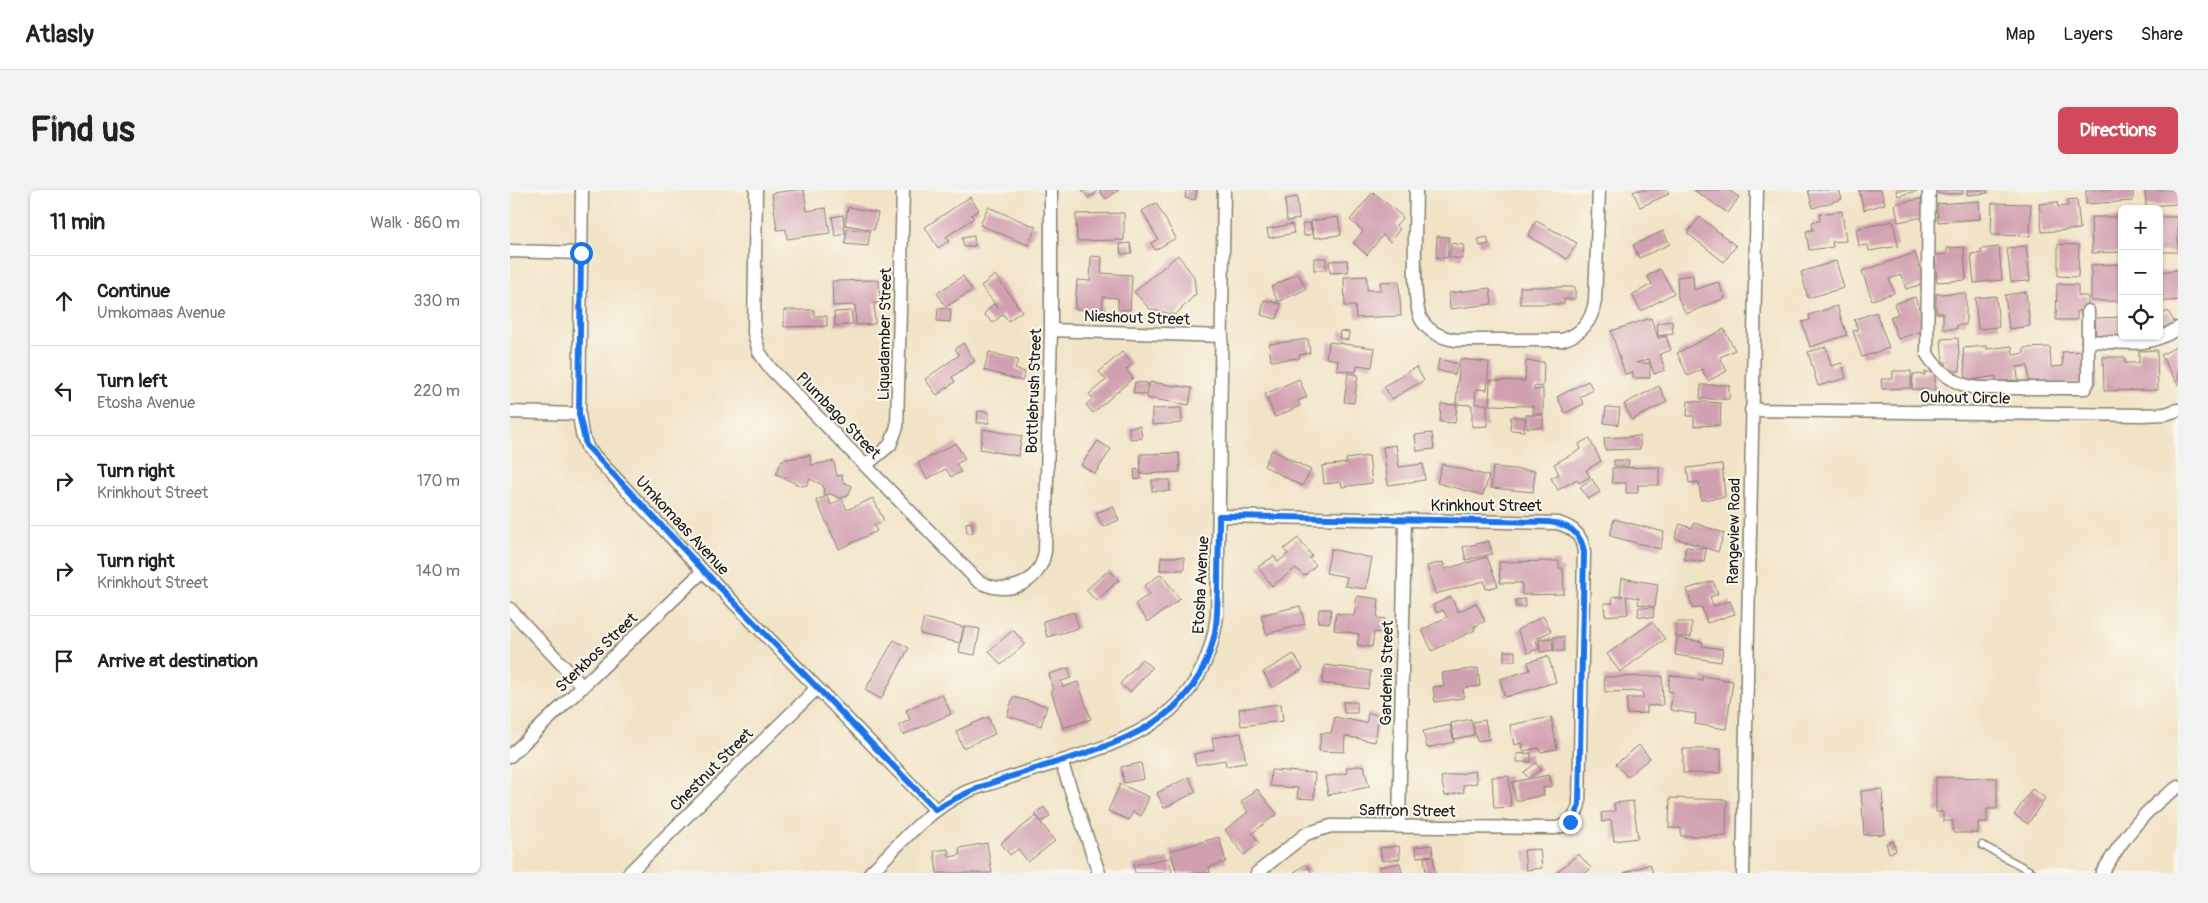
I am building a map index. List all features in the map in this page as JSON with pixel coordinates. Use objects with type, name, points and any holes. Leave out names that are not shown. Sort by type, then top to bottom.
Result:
[{"type":"street","name":"Umkomaas Avenue","points":[[582,190],[579,414],[582,434],[588,449],[936,810]]},
{"type":"street","name":"Plumbago Street","points":[[756,190],[754,326],[757,346],[770,368],[978,581],[985,586],[1001,589],[1023,584]]},
{"type":"street","name":"Liquadamber Street","points":[[866,465],[890,445],[897,427],[904,190]]},
{"type":"street","name":"Bottlebrush Street","points":[[1023,584],[1038,571],[1045,551],[1051,330],[1051,190]]},
{"type":"street","name":"Etosha Avenue","points":[[870,873],[936,810],[966,792],[1061,761],[1140,732],[1156,723],[1182,700],[1200,677],[1215,636],[1217,616],[1224,190]]},
{"type":"street","points":[[1416,190],[1417,310],[1428,329],[1444,338],[1456,340],[1562,340],[1570,338],[1582,329],[1591,317],[1594,301],[1598,190]]},
{"type":"street","name":"Rangeview Road","points":[[1743,873],[1757,190]]},
{"type":"street","points":[[1929,190],[1926,343],[1932,362],[1954,381],[1970,387],[2083,389],[2088,382],[2088,311]]},
{"type":"street","points":[[510,251],[581,253]]},
{"type":"street","points":[[2088,341],[2150,342],[2162,338],[2178,328]]},
{"type":"street","name":"Nieshout Street","points":[[1051,330],[1222,336]]},
{"type":"street","name":"Ouhout Circle","points":[[1751,410],[2142,416],[2178,410]]},
{"type":"street","points":[[510,412],[579,414]]},
{"type":"street","name":"Krinkhout Street","points":[[1219,516],[1558,523],[1575,531],[1581,539],[1584,552],[1579,804],[1576,814],[1570,822]]},
{"type":"street","name":"Gardenia Street","points":[[1399,826],[1405,521]]},
{"type":"street","name":"Sterkbos Street","points":[[510,756],[704,571]]},
{"type":"street","points":[[510,609],[583,687]]},
{"type":"street","name":"Chestnut Street","points":[[629,873],[817,688]]},
{"type":"street","points":[[1061,761],[1098,873]]},
{"type":"street","points":[[2102,873],[2134,825],[2167,794],[2178,787]]},
{"type":"street","name":"Saffron Street","points":[[1257,873],[1314,830],[1331,826],[1556,828],[1570,822]]},
{"type":"lane","points":[[1982,845],[2034,873]]},
{"type":"building","points":[[804,190],[807,211],[826,208],[830,233],[787,239],[786,229],[777,230],[772,193]]},
{"type":"building","points":[[1082,190],[1096,190],[1097,192],[1088,198]]},
{"type":"building","points":[[1099,190],[1119,190],[1106,199]]},
{"type":"building","points":[[1186,190],[1197,190],[1195,200],[1185,198]]},
{"type":"building","points":[[1638,190],[1667,190],[1669,194],[1640,207],[1633,192]]},
{"type":"building","points":[[1694,190],[1728,190],[1739,197],[1728,213]]},
{"type":"building","points":[[1808,190],[1839,190],[1842,199],[1813,208]]},
{"type":"building","points":[[1859,190],[1881,190],[1885,204],[1864,210]]},
{"type":"building","points":[[1896,190],[1917,190],[1917,191],[1898,196]]},
{"type":"building","points":[[1938,190],[1963,190],[1963,194],[1938,194]]},
{"type":"building","points":[[1967,190],[1987,190],[1988,193],[1967,195]]},
{"type":"building","points":[[2086,190],[2133,190],[2133,201],[2086,204]]},
{"type":"building","points":[[2145,190],[2178,190],[2178,204],[2146,205]]},
{"type":"building","points":[[1373,192],[1403,217],[1396,225],[1400,229],[1390,242],[1383,235],[1367,255],[1353,243],[1363,231],[1350,220]]},
{"type":"building","points":[[970,197],[979,210],[971,215],[974,218],[946,237],[949,241],[938,248],[925,227]]},
{"type":"building","points":[[1297,197],[1299,219],[1287,221],[1285,199]]},
{"type":"building","points":[[1925,198],[1929,216],[1898,222],[1895,204]]},
{"type":"building","points":[[2077,199],[2080,229],[2042,232],[2039,204],[2057,202],[2058,207],[2068,206],[2067,200]]},
{"type":"building","points":[[1979,201],[1980,219],[1938,222],[1937,204]]},
{"type":"building","points":[[1156,203],[1176,238],[1155,250],[1151,243],[1158,239],[1142,211]]},
{"type":"building","points":[[1992,203],[2031,204],[2030,236],[1991,235]]},
{"type":"building","points":[[848,207],[878,213],[874,230],[845,225]]},
{"type":"building","points":[[988,207],[1036,227],[1028,245],[980,225]]},
{"type":"building","points":[[1842,211],[1846,241],[1832,242],[1833,247],[1809,250],[1806,231],[1813,230],[1812,222],[1820,221],[1819,214]]},
{"type":"building","points":[[1124,213],[1124,240],[1077,241],[1076,214]]},
{"type":"building","points":[[843,215],[845,234],[835,236],[832,217]]},
{"type":"building","points":[[1338,217],[1341,235],[1314,238],[1311,221]]},
{"type":"building","points":[[1700,217],[1736,246],[1724,262],[1687,233]]},
{"type":"building","points":[[2091,217],[2118,217],[2118,252],[2092,253]]},
{"type":"building","points":[[2163,217],[2178,217],[2178,252],[2163,252]]},
{"type":"building","points":[[1536,221],[1577,243],[1567,259],[1528,236]]},
{"type":"building","points":[[1893,221],[1898,246],[1869,251],[1868,245],[1859,246],[1856,229]]},
{"type":"building","points":[[1310,223],[1312,234],[1304,236],[1302,224]]},
{"type":"building","points":[[1292,224],[1294,233],[1269,238],[1267,229]]},
{"type":"building","points":[[847,229],[870,231],[868,246],[845,244]]},
{"type":"building","points":[[1663,231],[1670,244],[1639,258],[1633,245]]},
{"type":"building","points":[[974,236],[975,246],[964,247],[962,238]]},
{"type":"building","points":[[1437,236],[1449,237],[1447,258],[1436,257]]},
{"type":"building","points":[[1487,237],[1489,244],[1480,246],[1478,239]]},
{"type":"building","points":[[1130,243],[1132,253],[1121,254],[1120,244]]},
{"type":"building","points":[[1451,243],[1464,245],[1462,259],[1449,257]]},
{"type":"building","points":[[2058,244],[2079,245],[2078,277],[2058,276]]},
{"type":"building","points":[[2026,246],[2030,281],[2011,282],[2007,248]]},
{"type":"building","points":[[1964,247],[1966,280],[1937,282],[1935,255],[1947,254],[1947,248]]},
{"type":"building","points":[[1999,247],[2002,280],[1974,283],[1971,254],[1982,253],[1981,249]]},
{"type":"building","points":[[1915,253],[1925,283],[1906,289],[1901,275],[1889,279],[1894,293],[1872,300],[1862,271]]},
{"type":"building","points":[[1178,255],[1194,277],[1196,294],[1175,315],[1150,309],[1134,292]]},
{"type":"building","points":[[1091,256],[1102,257],[1101,273],[1132,275],[1130,310],[1118,310],[1118,298],[1103,297],[1102,318],[1089,317],[1090,310],[1075,309],[1077,280],[1090,281]]},
{"type":"building","points":[[1314,258],[1326,258],[1326,270],[1314,270]]},
{"type":"building","points":[[1347,260],[1348,272],[1330,273],[1329,261]]},
{"type":"building","points":[[1836,261],[1844,288],[1808,298],[1801,272]]},
{"type":"building","points":[[2118,264],[2118,301],[2091,301],[2091,265]]},
{"type":"building","points":[[1660,269],[1674,293],[1641,311],[1632,295],[1652,284],[1647,276]]},
{"type":"building","points":[[2178,270],[2178,300],[2163,302],[2163,272]]},
{"type":"building","points":[[1298,273],[1306,289],[1278,302],[1271,287]]},
{"type":"building","points":[[995,275],[1022,311],[1008,321],[1003,314],[993,323],[984,314],[993,304],[999,309],[981,286]]},
{"type":"building","points":[[1693,275],[1694,290],[1718,282],[1725,298],[1686,314],[1678,298],[1677,277]]},
{"type":"building","points":[[963,276],[972,290],[946,307],[937,293]]},
{"type":"building","points":[[1367,276],[1367,290],[1381,290],[1380,282],[1399,281],[1401,316],[1356,318],[1355,306],[1345,306],[1344,277]]},
{"type":"building","points":[[879,280],[880,303],[874,303],[875,324],[856,325],[855,305],[833,306],[832,281]]},
{"type":"building","points":[[2057,284],[2078,285],[2078,296],[2088,296],[2088,311],[2077,311],[2077,320],[2056,320]]},
{"type":"building","points":[[1520,287],[1575,287],[1575,299],[1564,299],[1564,304],[1520,304]]},
{"type":"building","points":[[1490,288],[1492,304],[1450,309],[1449,293]]},
{"type":"building","points":[[2026,292],[2030,326],[2009,329],[2005,295]]},
{"type":"building","points":[[1966,293],[1966,325],[1957,325],[1957,329],[1943,329],[1943,313],[1936,313],[1936,294]]},
{"type":"building","points":[[1996,296],[1999,327],[1978,329],[1975,298]]},
{"type":"building","points":[[1915,297],[1927,329],[1898,339],[1890,317],[1898,314],[1894,304]]},
{"type":"building","points":[[1264,300],[1281,304],[1277,319],[1261,315]]},
{"type":"building","points":[[1837,306],[1847,335],[1810,347],[1802,322],[1810,320],[1809,315]]},
{"type":"building","points":[[938,308],[951,309],[950,322],[937,321]]},
{"type":"building","points":[[784,310],[814,310],[814,316],[827,316],[827,326],[784,327]]},
{"type":"building","points":[[851,311],[853,324],[835,326],[834,312]]},
{"type":"building","points":[[2168,311],[2176,325],[2163,333],[2163,314]]},
{"type":"building","points":[[1876,312],[1889,348],[1862,357],[1853,331],[1858,330],[1854,320]]},
{"type":"building","points":[[2118,317],[2118,338],[2096,340],[2095,318]]},
{"type":"building","points":[[1651,318],[1658,338],[1666,336],[1671,350],[1660,354],[1665,370],[1654,374],[1649,359],[1636,363],[1650,363],[1650,378],[1633,378],[1633,372],[1625,374],[1611,331]]},
{"type":"building","points":[[1672,321],[1673,334],[1658,336],[1657,323]]},
{"type":"building","points":[[1724,329],[1735,350],[1720,357],[1727,371],[1708,381],[1702,369],[1688,376],[1677,353]]},
{"type":"building","points":[[1340,331],[1349,332],[1348,340],[1339,338]]},
{"type":"building","points":[[1958,338],[1960,371],[1947,371],[1946,362],[1943,362],[1941,339]]},
{"type":"building","points":[[1308,339],[1310,353],[1299,355],[1300,358],[1271,361],[1269,344]]},
{"type":"building","points":[[1329,342],[1375,348],[1372,367],[1357,365],[1356,372],[1337,370],[1338,360],[1326,358]]},
{"type":"building","points":[[963,343],[975,361],[952,377],[955,382],[937,395],[925,379],[959,355],[955,349]]},
{"type":"building","points":[[1987,346],[1987,349],[2012,346],[2013,355],[2024,353],[2024,348],[2050,347],[2051,367],[2063,366],[2062,352],[2083,351],[2085,382],[2029,385],[2028,366],[2017,367],[2018,380],[1996,382],[1996,376],[1966,381],[1963,348]]},
{"type":"building","points":[[2178,346],[2178,385],[2161,355]]},
{"type":"building","points":[[1826,347],[1831,366],[1842,363],[1846,378],[1818,386],[1808,352]]},
{"type":"building","points":[[2157,350],[2158,390],[2104,391],[2103,357],[2125,357],[2125,363],[2139,363],[2139,351]]},
{"type":"building","points":[[989,352],[1018,360],[1015,369],[1025,372],[1022,381],[984,370]]},
{"type":"building","points":[[1122,352],[1132,364],[1126,370],[1133,378],[1093,413],[1086,405],[1093,399],[1089,394],[1106,380],[1099,372]]},
{"type":"building","points":[[1439,359],[1458,364],[1455,375],[1437,370]]},
{"type":"building","points":[[1460,359],[1489,362],[1487,390],[1476,389],[1475,404],[1487,404],[1487,426],[1472,427],[1472,405],[1456,404]]},
{"type":"building","points":[[1526,361],[1544,362],[1543,387],[1534,386],[1534,390],[1543,389],[1543,414],[1533,414],[1533,406],[1489,405],[1490,380],[1525,381]]},
{"type":"building","points":[[1416,367],[1424,380],[1392,399],[1384,386]]},
{"type":"building","points":[[1893,371],[1911,371],[1911,388],[1882,389],[1881,379],[1893,379]]},
{"type":"building","points":[[1925,372],[1935,372],[1935,390],[1912,389],[1913,374],[1925,375]]},
{"type":"building","points":[[1348,373],[1358,375],[1354,403],[1344,402]]},
{"type":"building","points":[[1299,379],[1307,397],[1298,401],[1300,406],[1275,417],[1265,394]]},
{"type":"building","points":[[1588,381],[1593,390],[1580,397],[1584,404],[1565,413],[1557,397]]},
{"type":"building","points":[[1135,382],[1148,383],[1146,395],[1133,393]]},
{"type":"building","points":[[1150,382],[1192,388],[1189,405],[1147,398]]},
{"type":"building","points":[[1701,385],[1729,385],[1729,399],[1700,399]]},
{"type":"building","points":[[1659,386],[1667,402],[1632,420],[1624,404]]},
{"type":"building","points":[[1688,401],[1721,403],[1720,425],[1694,426],[1694,416],[1687,416]]},
{"type":"building","points":[[1441,404],[1457,405],[1455,423],[1440,422]]},
{"type":"building","points":[[1606,407],[1620,408],[1618,425],[1604,423]]},
{"type":"building","points":[[1181,408],[1182,423],[1152,425],[1152,409]]},
{"type":"building","points":[[978,411],[989,412],[989,423],[977,423]]},
{"type":"building","points":[[1526,415],[1543,415],[1543,427],[1527,428]]},
{"type":"building","points":[[1511,417],[1525,417],[1524,431],[1510,430]]},
{"type":"building","points":[[1140,426],[1142,438],[1130,439],[1129,427]]},
{"type":"building","points":[[983,429],[1022,436],[1018,456],[980,449]]},
{"type":"building","points":[[1432,433],[1434,449],[1417,451],[1415,435]]},
{"type":"building","points":[[1640,436],[1640,449],[1605,450],[1604,438]]},
{"type":"building","points":[[1589,438],[1601,461],[1586,470],[1590,477],[1579,483],[1577,479],[1558,490],[1551,478],[1559,474],[1554,464],[1581,449],[1579,444]]},
{"type":"building","points":[[1098,441],[1111,449],[1095,474],[1081,465]]},
{"type":"building","points":[[956,443],[965,459],[956,464],[961,472],[951,477],[946,469],[927,479],[918,463]]},
{"type":"building","points":[[1396,445],[1399,467],[1423,464],[1425,480],[1388,485],[1383,447]]},
{"type":"building","points":[[1272,450],[1311,470],[1302,486],[1264,466]]},
{"type":"building","points":[[1179,453],[1180,472],[1141,474],[1140,454]]},
{"type":"building","points":[[810,455],[811,465],[834,461],[837,476],[842,475],[843,482],[852,486],[848,496],[839,498],[831,494],[824,495],[823,485],[810,479],[807,485],[801,486],[776,474],[782,460]]},
{"type":"building","points":[[1369,456],[1372,483],[1342,487],[1341,482],[1324,484],[1322,466],[1347,463],[1346,459]]},
{"type":"building","points":[[1614,460],[1629,460],[1628,466],[1614,466]]},
{"type":"building","points":[[1442,464],[1489,476],[1483,495],[1437,483]]},
{"type":"building","points":[[1722,464],[1725,497],[1701,500],[1699,482],[1689,483],[1687,468]]},
{"type":"building","points":[[1493,467],[1535,471],[1533,492],[1491,488]]},
{"type":"building","points":[[1659,467],[1659,485],[1638,485],[1638,493],[1626,493],[1626,483],[1612,483],[1612,468]]},
{"type":"building","points":[[1140,469],[1141,479],[1135,480],[1134,470]]},
{"type":"building","points":[[1592,479],[1600,492],[1588,499],[1580,487]]},
{"type":"building","points":[[1152,480],[1170,480],[1170,491],[1152,491]]},
{"type":"building","points":[[827,496],[831,505],[842,499],[847,510],[873,498],[884,521],[874,525],[877,531],[839,549],[816,500]]},
{"type":"building","points":[[1113,506],[1119,520],[1103,527],[1096,513]]},
{"type":"building","points":[[1614,519],[1664,532],[1660,549],[1610,536]]},
{"type":"building","points":[[972,522],[973,533],[967,533],[966,523]]},
{"type":"building","points":[[1694,523],[1724,533],[1718,552],[1675,538],[1680,524],[1692,528]]},
{"type":"building","points":[[1298,538],[1312,556],[1309,558],[1316,565],[1304,576],[1296,568],[1272,586],[1258,567],[1274,556],[1278,562],[1288,554],[1284,549]]},
{"type":"building","points":[[1489,541],[1492,554],[1466,560],[1463,547]]},
{"type":"building","points":[[1686,547],[1706,549],[1704,562],[1684,559]]},
{"type":"building","points":[[1331,549],[1372,558],[1366,589],[1345,586],[1347,577],[1326,573]]},
{"type":"building","points":[[1161,557],[1184,557],[1184,570],[1160,570]]},
{"type":"building","points":[[1487,557],[1498,586],[1486,589],[1484,581],[1435,594],[1427,566],[1443,562],[1445,569]]},
{"type":"building","points":[[1559,561],[1559,568],[1563,568],[1564,594],[1522,595],[1522,583],[1500,583],[1499,562]]},
{"type":"building","points":[[1109,570],[1119,580],[1096,601],[1086,590]]},
{"type":"building","points":[[1161,574],[1180,599],[1148,622],[1135,604],[1150,594],[1144,586]]},
{"type":"building","points":[[1622,578],[1658,584],[1655,607],[1638,604],[1639,598],[1626,596],[1628,614],[1605,616],[1604,603],[1613,603],[1612,597],[1623,596],[1620,595]]},
{"type":"building","points":[[1713,581],[1718,594],[1710,597],[1713,606],[1730,601],[1735,614],[1707,623],[1702,607],[1693,609],[1687,589]]},
{"type":"building","points":[[1357,596],[1379,599],[1377,618],[1385,619],[1383,633],[1374,632],[1372,647],[1357,645],[1359,634],[1334,630],[1336,613],[1354,616]]},
{"type":"building","points":[[1451,597],[1458,612],[1476,603],[1485,621],[1474,627],[1475,630],[1432,651],[1422,630],[1447,617],[1443,610],[1437,613],[1433,605]]},
{"type":"building","points":[[1525,599],[1525,607],[1516,607],[1515,600]]},
{"type":"building","points":[[1300,606],[1305,624],[1266,634],[1261,615]]},
{"type":"building","points":[[1639,607],[1654,608],[1653,618],[1638,616]]},
{"type":"building","points":[[1319,609],[1331,609],[1330,623],[1318,622]]},
{"type":"building","points":[[1074,612],[1079,628],[1047,637],[1043,621]]},
{"type":"building","points":[[1543,616],[1551,631],[1535,639],[1540,648],[1528,653],[1517,630]]},
{"type":"building","points":[[924,618],[964,627],[960,643],[920,634]]},
{"type":"building","points":[[1652,622],[1665,639],[1620,672],[1607,654]]},
{"type":"building","points":[[1676,622],[1692,622],[1691,637],[1676,637]]},
{"type":"building","points":[[964,626],[980,629],[975,655],[959,652]]},
{"type":"building","points":[[1013,630],[1025,644],[1001,665],[989,651]]},
{"type":"building","points":[[1554,637],[1564,637],[1564,651],[1554,651]]},
{"type":"building","points":[[1552,638],[1553,650],[1540,652],[1539,639]]},
{"type":"building","points":[[1677,638],[1703,642],[1702,646],[1723,649],[1721,662],[1675,655]]},
{"type":"building","points":[[894,640],[909,648],[881,699],[865,690]]},
{"type":"building","points":[[1504,651],[1515,651],[1515,661],[1504,661]]},
{"type":"building","points":[[1294,654],[1303,669],[1272,688],[1263,672]]},
{"type":"building","points":[[1548,656],[1556,682],[1505,697],[1500,679],[1530,670],[1528,662]]},
{"type":"building","points":[[1142,659],[1152,668],[1130,692],[1120,684]]},
{"type":"building","points":[[1325,665],[1371,671],[1368,689],[1322,683]]},
{"type":"building","points":[[1069,668],[1071,678],[1061,681],[1063,687],[1078,682],[1091,719],[1063,728],[1051,691],[1053,690],[1049,674]]},
{"type":"building","points":[[1478,668],[1480,686],[1463,688],[1464,698],[1435,702],[1433,687],[1444,686],[1442,673]]},
{"type":"building","points":[[1670,675],[1702,680],[1702,676],[1733,681],[1726,729],[1695,724],[1696,714],[1670,710],[1673,692],[1668,691]]},
{"type":"building","points":[[1662,676],[1663,705],[1647,706],[1647,713],[1627,714],[1627,698],[1643,698],[1642,691],[1605,692],[1604,677]]},
{"type":"building","points":[[942,694],[951,714],[903,735],[899,725],[910,720],[906,710]]},
{"type":"building","points":[[1013,697],[1047,706],[1041,726],[1007,716]]},
{"type":"building","points":[[1343,702],[1357,702],[1357,713],[1344,713]]},
{"type":"building","points":[[1281,704],[1283,721],[1241,726],[1239,709]]},
{"type":"building","points":[[1368,713],[1379,715],[1375,742],[1345,736],[1344,752],[1319,751],[1321,733],[1331,733],[1335,717],[1366,723]]},
{"type":"building","points":[[988,717],[995,734],[963,748],[956,731]]},
{"type":"building","points":[[1551,717],[1557,749],[1540,752],[1539,748],[1523,751],[1522,743],[1514,745],[1510,725]]},
{"type":"building","points":[[1471,719],[1474,735],[1454,739],[1451,723]]},
{"type":"building","points":[[1485,720],[1489,739],[1477,741],[1473,722]]},
{"type":"building","points":[[1450,725],[1454,742],[1427,748],[1423,731]]},
{"type":"building","points":[[1241,733],[1246,763],[1226,766],[1225,760],[1196,765],[1194,754],[1214,750],[1212,738]]},
{"type":"building","points":[[1639,745],[1650,758],[1627,777],[1616,764]]},
{"type":"building","points":[[1683,749],[1721,749],[1721,773],[1683,773]]},
{"type":"building","points":[[1531,753],[1531,762],[1517,762],[1517,754]]},
{"type":"building","points":[[1141,763],[1144,779],[1124,783],[1121,767]]},
{"type":"building","points":[[1536,763],[1541,770],[1528,778],[1524,772]]},
{"type":"building","points":[[1364,765],[1369,787],[1328,795],[1325,777],[1347,773],[1346,768]]},
{"type":"building","points":[[1271,770],[1315,773],[1314,799],[1297,798],[1298,788],[1270,786]]},
{"type":"building","points":[[1475,771],[1477,783],[1463,785],[1464,792],[1445,796],[1441,777]]},
{"type":"building","points":[[1549,775],[1552,786],[1543,788],[1544,795],[1516,801],[1512,782]]},
{"type":"building","points":[[1509,776],[1511,807],[1494,808],[1492,777]]},
{"type":"building","points":[[1189,777],[1196,792],[1164,808],[1157,793]]},
{"type":"building","points":[[1936,777],[1997,778],[1997,809],[1987,809],[1987,822],[1978,822],[1978,833],[1953,833],[1953,821],[1943,821],[1943,812],[1936,812]]},
{"type":"building","points":[[1120,784],[1149,797],[1141,816],[1133,812],[1129,820],[1108,811]]},
{"type":"building","points":[[1257,789],[1277,814],[1252,833],[1259,843],[1244,855],[1225,830],[1248,812],[1241,802]]},
{"type":"building","points":[[1882,789],[1885,834],[1864,835],[1861,791]]},
{"type":"building","points":[[2032,789],[2045,798],[2028,824],[2014,815]]},
{"type":"building","points":[[1670,798],[1727,800],[1726,836],[1681,836],[1681,828],[1669,828]]},
{"type":"building","points":[[1633,801],[1638,838],[1614,841],[1611,820],[1602,822],[1601,813],[1615,811],[1614,803]]},
{"type":"building","points":[[1044,807],[1050,816],[1041,822],[1035,813]]},
{"type":"building","points":[[1036,816],[1055,841],[1028,862],[1018,849],[1010,855],[1001,843]]},
{"type":"building","points":[[1219,837],[1226,862],[1209,867],[1210,873],[1177,873],[1170,851]]},
{"type":"building","points":[[1893,841],[1896,851],[1889,853],[1886,843]]},
{"type":"building","points":[[987,843],[992,873],[937,873],[934,851],[948,849],[949,857],[960,855],[959,848]]},
{"type":"building","points":[[1432,845],[1433,855],[1417,857],[1415,847]]},
{"type":"building","points":[[1399,846],[1400,859],[1382,861],[1380,848]]},
{"type":"building","points":[[1540,849],[1542,868],[1526,870],[1524,850]]},
{"type":"building","points":[[1578,854],[1591,868],[1586,873],[1556,873]]},
{"type":"building","points":[[1433,856],[1435,873],[1426,873],[1424,857]]},
{"type":"building","points":[[1169,858],[1172,873],[1135,873],[1133,865]]},
{"type":"building","points":[[1400,863],[1402,873],[1381,873],[1379,867]]},
{"type":"building","points":[[1306,864],[1312,873],[1293,873]]},
{"type":"building","points":[[1650,864],[1653,873],[1624,873]]},
{"type":"route","points":[[581,253],[579,414],[582,434],[588,449],[936,810],[966,792],[1061,761],[1140,732],[1168,714],[1200,677],[1215,636],[1219,516],[1247,516],[1405,521],[1548,522],[1565,525],[1575,531],[1581,539],[1584,552],[1579,804],[1578,810],[1570,822]]}]
